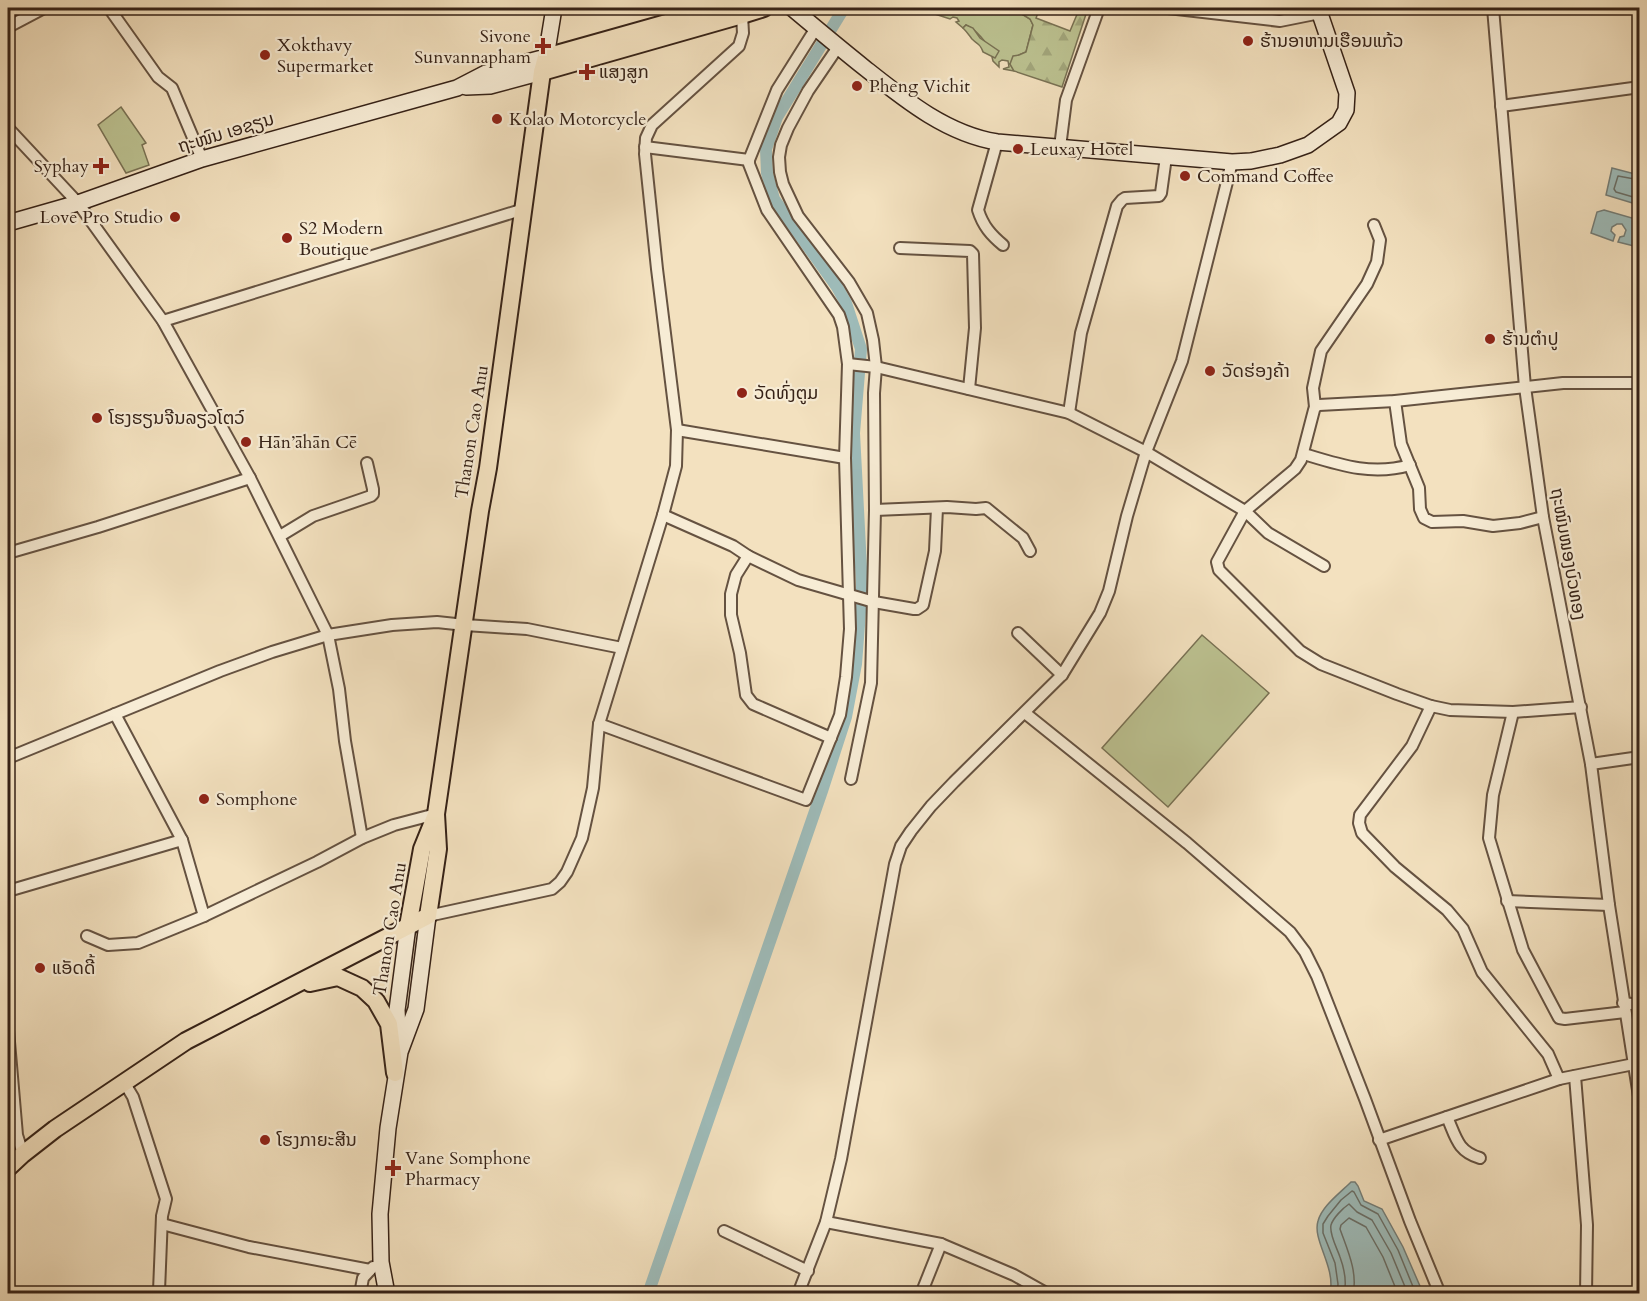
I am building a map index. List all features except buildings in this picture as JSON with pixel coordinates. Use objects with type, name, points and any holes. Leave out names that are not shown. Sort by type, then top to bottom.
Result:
[{"type":"main road","name":"ຖະໜົນ ເອຊຽນ","points":[[544,64],[720,8]]},
{"type":"main road","name":"ຖະໜົນ ເອຊຽນ","points":[[544,64],[764,8]]},
{"type":"main road","name":"Thanon Cao Anu","points":[[428,916],[438,849],[436,814],[544,64]]},
{"type":"main road","name":"Thanon Cao Anu","points":[[408,926],[422,849],[436,814]]},
{"type":"main road","points":[[8,1168],[55,1130],[186,1041],[428,916]]},
{"type":"main road","points":[[272,996],[321,980],[338,977],[362,988],[376,1001],[389,1024],[395,1073]]},
{"type":"street","points":[[8,27],[44,8]]},
{"type":"street","points":[[109,8],[158,77],[172,88],[202,159]]},
{"type":"street","points":[[544,64],[554,8]]},
{"type":"street","points":[[792,8],[904,100],[973,137],[997,142],[1232,162],[1280,155],[1308,145],[1339,123],[1347,110],[1347,93],[1319,10],[1280,21],[1168,8]]},
{"type":"street","points":[[1060,147],[1066,100],[1099,8]]},
{"type":"street","name":"ຖະໜົນໜອງບົວທອງ","points":[[1493,8],[1525,387],[1543,517],[1591,764],[1609,905],[1640,1103]]},
{"type":"street","points":[[428,916],[552,889],[567,872],[582,838],[593,788],[599,724],[663,515],[675,466],[677,430],[645,147],[648,131],[740,46],[743,33],[742,15]]},
{"type":"street","points":[[599,724],[806,800],[840,715],[846,677],[852,596],[845,458],[848,364],[843,327],[839,315],[767,210],[749,164],[777,90],[818,30]]},
{"type":"street","points":[[837,45],[788,128],[781,144],[780,172],[789,199],[798,216],[849,282],[867,314],[873,340],[876,367],[874,393],[875,510],[871,602],[872,683],[851,779]]},
{"type":"street","name":"ຖະໜົນ ເອຊຽນ","points":[[8,223],[78,203],[202,159],[457,88],[490,86],[544,64]]},
{"type":"street","points":[[1501,106],[1640,87]]},
{"type":"street","points":[[8,128],[78,203],[163,321],[280,536],[328,635],[339,689],[345,741],[362,838]]},
{"type":"street","points":[[997,142],[978,210],[981,221],[988,232],[1003,245]]},
{"type":"street","points":[[645,147],[749,160]]},
{"type":"street","points":[[1069,413],[1081,333],[1117,206],[1125,198],[1159,196],[1166,157]]},
{"type":"street","points":[[798,1293],[826,1222],[841,1159],[895,864],[901,846],[946,790],[1062,675],[1100,614],[1109,591],[1127,516],[1146,453],[1182,361],[1232,162]]},
{"type":"street","points":[[163,321],[524,209]]},
{"type":"street","points":[[1374,225],[1380,240],[1377,262],[1367,285],[1321,351],[1313,388],[1316,406],[1304,454],[1295,469],[1245,511],[1217,562],[1219,570],[1300,651],[1343,673],[1431,706],[1450,710],[1513,712],[1581,707]]},
{"type":"street","points":[[900,248],[970,251],[974,256],[975,328],[969,389]]},
{"type":"street","points":[[848,364],[876,367],[1069,413],[1146,453],[1245,511],[1268,533],[1324,566]]},
{"type":"street","points":[[1316,406],[1395,401],[1563,383],[1640,383]]},
{"type":"street","points":[[1395,401],[1401,444],[1419,488],[1420,509],[1424,518],[1432,522],[1463,521],[1493,526],[1520,523],[1543,517]]},
{"type":"street","points":[[677,430],[845,458]]},
{"type":"street","points":[[1304,454],[1348,468],[1364,470],[1398,469],[1410,465]]},
{"type":"street","points":[[280,536],[313,516],[371,496],[373,489],[367,463]]},
{"type":"street","points":[[8,553],[98,527],[250,478]]},
{"type":"street","points":[[663,515],[733,546],[748,556],[798,580],[871,602],[917,609],[923,605],[935,550],[937,508]]},
{"type":"street","points":[[875,510],[989,509],[1023,538],[1030,551]]},
{"type":"street","points":[[748,556],[736,575],[730,594],[731,615],[740,653],[746,695],[753,704],[831,738]]},
{"type":"street","points":[[8,758],[198,680],[272,652],[328,635],[403,624],[437,622],[527,629],[622,648]]},
{"type":"street","points":[[1018,633],[1062,675]]},
{"type":"street","points":[[1431,706],[1412,746],[1360,815],[1359,824],[1362,833],[1395,867],[1447,910],[1463,929],[1482,972],[1548,1054],[1559,1079]]},
{"type":"street","points":[[1513,712],[1493,795],[1489,838],[1523,950],[1559,1017],[1565,1019],[1640,1005]]},
{"type":"street","points":[[1025,713],[1187,843],[1290,932],[1305,952],[1317,976],[1410,1221],[1440,1293]]},
{"type":"street","points":[[115,714],[182,840],[204,916]]},
{"type":"street","points":[[1591,764],[1640,758]]},
{"type":"street","points":[[87,936],[108,945],[138,943],[204,916],[362,838],[394,825],[436,814]]},
{"type":"street","points":[[8,891],[182,840]]},
{"type":"street","points":[[1507,901],[1609,905]]},
{"type":"street","name":"Thanon Cao Anu","points":[[387,1293],[376,1266],[388,1128],[395,1073],[400,1052],[416,1010],[428,916]]},
{"type":"street","name":"Thanon Cao Anu","points":[[400,1052],[397,1010],[408,926]]},
{"type":"street","points":[[8,1030],[17,1135],[23,1154]]},
{"type":"street","points":[[1379,1140],[1559,1079],[1634,1064]]},
{"type":"street","points":[[1575,1076],[1587,1225],[1586,1293]]},
{"type":"street","points":[[124,1082],[133,1097],[166,1199],[162,1224],[159,1291]]},
{"type":"street","points":[[1447,1117],[1462,1150],[1480,1158]]},
{"type":"street","points":[[826,1222],[940,1244],[1014,1275],[1048,1293]]},
{"type":"street","points":[[162,1224],[249,1247],[376,1266]]},
{"type":"street","points":[[724,1231],[808,1271]]},
{"type":"street","points":[[921,1293],[940,1244]]},
{"type":"street","points":[[360,1293],[363,1278],[376,1266]]},
{"type":"green space","points":[[8,8],[24,8],[18,16],[8,18]]},
{"type":"green space","points":[[945,8],[1012,8],[1030,19],[1033,25],[1026,52],[1010,64],[1014,71],[1003,69],[1009,67],[1008,61],[999,62],[999,67],[993,61],[992,57],[995,57],[989,48],[971,28],[966,25],[963,28],[956,22],[959,21],[957,18],[950,19],[938,15],[942,14]]},
{"type":"green space","points":[[1012,8],[1040,8],[1036,18],[1070,31],[1078,12],[1067,8],[1088,8],[1062,87],[1014,71],[1010,64],[1013,56],[1026,52],[1033,25],[1030,19]]},
{"type":"green space","points":[[966,25],[973,28],[980,38],[999,51],[995,58],[983,52],[963,28]]},
{"type":"green space","points":[[121,107],[146,143],[142,145],[149,165],[126,173],[98,125]]},
{"type":"green space","points":[[1202,635],[1269,693],[1168,807],[1102,748]]},
{"type":"water","points":[[1612,168],[1639,175],[1639,205],[1606,195]]},
{"type":"water","points":[[1604,210],[1639,220],[1638,247],[1618,242],[1626,230],[1622,224],[1612,227],[1611,231],[1615,235],[1613,241],[1591,233],[1597,212]]},
{"type":"water","points":[[1351,1182],[1355,1182],[1358,1186],[1364,1201],[1382,1209],[1403,1247],[1423,1293],[1330,1293],[1330,1273],[1318,1237],[1318,1221],[1327,1205]]},
{"type":"waterway","points":[[648,1294],[822,791],[846,717],[856,664],[862,586],[854,433],[861,349],[846,303],[837,287],[774,199],[767,173],[766,149],[777,117],[844,8]]},
{"type":"place","name":"ຮ້ານອາຫານເຮືອນແກ້ວ","points":[[1248,41]]},
{"type":"place","name":"Sivone Sunvannapham","points":[[543,46]]},
{"type":"place","name":"Xokthavy Supermarket","points":[[265,55]]},
{"type":"place","name":"ແສງສູກ","points":[[587,72]]},
{"type":"place","name":"Pheng Vichit","points":[[857,86]]},
{"type":"place","name":"Kolao Motorcycle","points":[[497,119]]},
{"type":"place","name":"Leuxay Hotel","points":[[1018,149]]},
{"type":"place","name":"Syphay","points":[[101,166]]},
{"type":"place","name":"Command Coffee","points":[[1185,176]]},
{"type":"place","name":"Love Pro Studio","points":[[175,217]]},
{"type":"place","name":"S2 Modern Boutique","points":[[287,238]]},
{"type":"place","name":"ຮ້ານຕຳປູ","points":[[1490,339]]},
{"type":"place","name":"ວັດຮ່ອງຄ້າ","points":[[1210,371]]},
{"type":"place","name":"ວັດທົ່ງຕູມ","points":[[742,393]]},
{"type":"place","name":"ໂຮງຮຽນຈີນລຽວໂຕວ໌","points":[[97,418]]},
{"type":"place","name":"Hān’āhān Cē","points":[[246,442]]},
{"type":"place","name":"Somphone","points":[[204,799]]},
{"type":"place","name":"ແອັດດີ້","points":[[40,968]]},
{"type":"place","name":"ໂຮງກາຍະສີນ","points":[[265,1140]]},
{"type":"place","name":"Vane Somphone Pharmacy","points":[[393,1168]]}]
